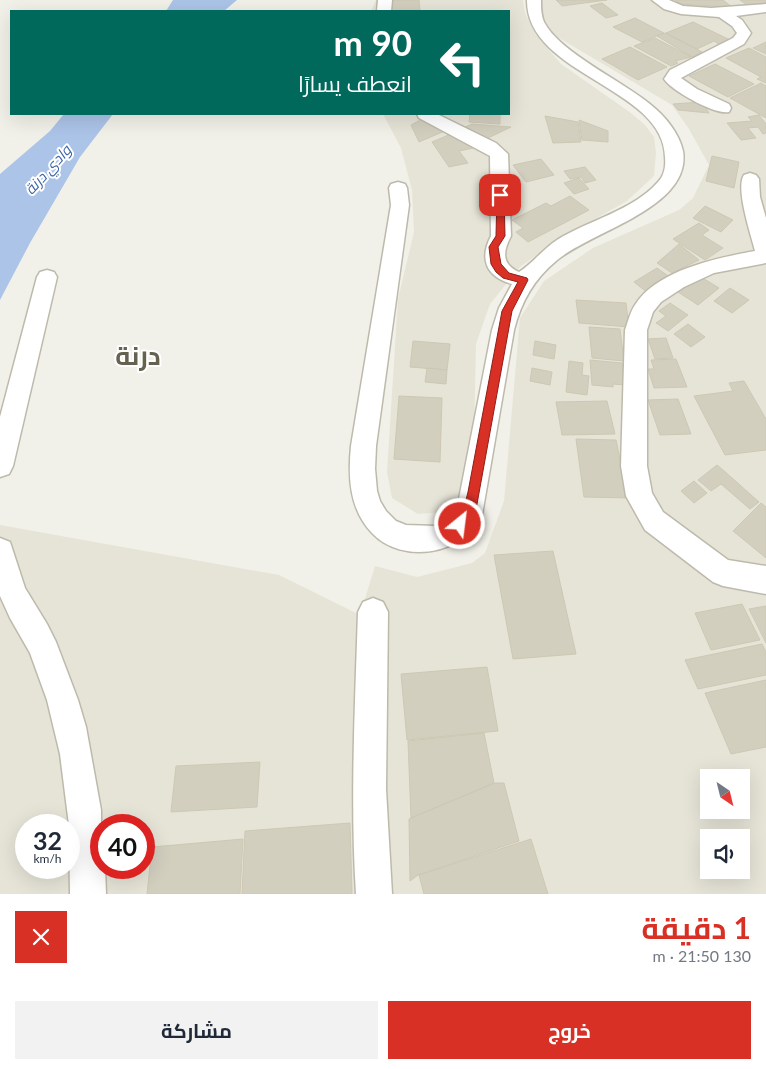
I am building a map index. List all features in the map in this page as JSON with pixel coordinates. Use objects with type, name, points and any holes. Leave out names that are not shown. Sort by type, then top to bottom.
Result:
[{"type":"street","points":[[398,188],[400,204],[377,342],[362,469],[366,499],[377,521],[398,536],[426,541],[451,533],[468,515],[507,311],[524,280],[550,255],[662,189],[672,174],[675,158],[672,142],[663,126],[650,112],[582,65],[548,37],[536,21],[534,0]]},
{"type":"street","points":[[659,0],[666,6],[682,11],[749,11],[766,8]]},
{"type":"street","points":[[733,0],[749,11]]},
{"type":"street","points":[[721,11],[737,23],[744,33],[740,40],[676,73],[672,79],[691,92],[723,108]]},
{"type":"street","points":[[427,115],[490,147],[499,154],[500,236],[494,247],[496,264],[499,270],[506,276],[524,280]]},
{"type":"street","points":[[750,179],[751,197],[766,255],[710,267],[677,282],[653,297],[643,309],[636,330],[634,466],[639,496],[654,520],[693,552],[723,573],[766,580]]},
{"type":"street","points":[[0,466],[47,277]]},
{"type":"street","points":[[0,551],[8,579],[20,608],[37,635],[54,674],[68,717],[79,766],[85,810],[88,894]]},
{"type":"street","points":[[373,612],[370,784],[371,866],[374,894]]},
{"type":"shaded area","points":[[376,0],[523,0],[525,13],[536,35],[561,64],[631,113],[645,125],[654,137],[656,153],[654,176],[627,201],[556,241],[520,267],[490,304],[476,344],[474,440],[463,494],[443,512],[418,514],[392,498],[387,472],[398,299],[414,232],[412,190],[401,148],[384,115],[510,115],[510,10],[371,10]]},
{"type":"shaded area","points":[[536,0],[766,0],[766,894],[0,894],[0,525],[279,575],[360,615],[375,566],[417,577],[472,563],[485,553],[504,501],[520,318],[544,281],[593,248],[679,210],[693,198],[709,165],[689,129],[672,105],[549,32],[536,9]]},
{"type":"water","points":[[173,0],[237,0],[225,10],[167,10]]},
{"type":"water","name":"وادي درنة","points":[[63,115],[112,115],[80,157],[30,243],[0,300],[0,174],[50,131]]},
{"type":"building","points":[[391,0],[419,0],[420,10],[391,10]]},
{"type":"building","points":[[556,0],[607,0],[562,6]]},
{"type":"building","points":[[675,0],[723,0],[732,7],[680,4]]},
{"type":"building","points":[[740,0],[766,0],[766,6],[753,9]]},
{"type":"building","points":[[602,3],[618,15],[606,18],[590,6]]},
{"type":"building","points":[[635,18],[664,33],[642,42],[613,27]]},
{"type":"building","points":[[693,22],[730,40],[720,45],[714,41],[697,49],[666,33]]},
{"type":"building","points":[[665,33],[702,52],[692,57],[657,36]]},
{"type":"building","points":[[655,38],[691,57],[675,61],[678,63],[671,66],[634,46]]},
{"type":"building","points":[[766,42],[766,54],[753,48]]},
{"type":"building","points":[[630,47],[667,67],[638,80],[602,59]]},
{"type":"building","points":[[749,48],[766,57],[766,83],[757,79],[761,77],[726,58]]},
{"type":"building","points":[[715,64],[754,84],[728,97],[689,76]]},
{"type":"building","points":[[761,83],[766,86],[766,118],[730,98]]},
{"type":"building","points":[[702,102],[709,113],[678,110],[673,104]]},
{"type":"building","points":[[470,115],[500,115],[500,124],[469,122]]},
{"type":"building","points":[[759,115],[766,124],[766,133],[763,134],[758,127],[748,128],[756,138],[741,140],[727,123],[752,121],[748,117]]},
{"type":"building","points":[[545,116],[578,122],[581,142],[553,143]]},
{"type":"building","points":[[424,118],[447,130],[419,142],[411,125]]},
{"type":"building","points":[[579,120],[608,131],[608,142],[582,140]]},
{"type":"building","points":[[472,124],[511,127],[484,140],[463,128]]},
{"type":"building","points":[[456,132],[483,146],[459,151],[468,163],[449,167],[432,142]]},
{"type":"building","points":[[712,156],[739,162],[734,188],[706,181]]},
{"type":"building","points":[[541,159],[554,175],[526,182],[513,165]]},
{"type":"building","points":[[585,167],[596,180],[585,183],[581,177],[570,179],[564,171]]},
{"type":"building","points":[[579,178],[589,189],[574,194],[564,183]]},
{"type":"building","points":[[570,196],[589,210],[528,242],[516,232],[523,228],[512,220],[546,203],[551,206]]},
{"type":"building","points":[[705,206],[733,220],[721,232],[693,218]]},
{"type":"building","points":[[699,223],[709,230],[702,235],[723,248],[705,260],[673,239]]},
{"type":"building","points":[[679,244],[699,260],[672,273],[657,263]]},
{"type":"building","points":[[657,268],[671,278],[648,293],[634,282]]},
{"type":"building","points":[[701,277],[719,288],[698,305],[678,292]]},
{"type":"building","points":[[730,288],[749,300],[732,313],[714,301]]},
{"type":"building","points":[[576,300],[626,303],[629,327],[579,323]]},
{"type":"building","points":[[670,303],[688,315],[668,331],[656,323],[666,316],[659,311]]},
{"type":"building","points":[[688,324],[705,337],[691,347],[674,334]]},
{"type":"building","points":[[589,327],[620,329],[624,361],[592,358]]},
{"type":"building","points":[[666,338],[673,358],[655,359],[648,339]]},
{"type":"building","points":[[413,341],[450,344],[447,370],[410,367]]},
{"type":"building","points":[[535,341],[556,345],[554,359],[533,355]]},
{"type":"building","points":[[676,359],[687,387],[654,388],[648,369],[654,369],[651,360]]},
{"type":"building","points":[[590,360],[622,363],[625,385],[613,384],[613,387],[592,385]]},
{"type":"building","points":[[569,361],[583,363],[582,375],[589,376],[587,395],[566,392]]},
{"type":"building","points":[[427,368],[447,370],[446,384],[425,382]]},
{"type":"building","points":[[532,368],[552,372],[550,385],[530,381]]},
{"type":"building","points":[[744,381],[766,419],[766,450],[725,455],[694,396],[733,391],[729,383]]},
{"type":"building","points":[[399,396],[442,398],[440,462],[394,459]]},
{"type":"building","points":[[678,399],[691,434],[660,435],[648,400]]},
{"type":"building","points":[[607,401],[615,434],[562,435],[556,402]]},
{"type":"building","points":[[576,439],[616,440],[628,498],[584,497]]},
{"type":"building","points":[[717,465],[759,502],[750,509],[721,484],[711,491],[698,480]]},
{"type":"building","points":[[694,481],[707,493],[694,503],[681,491]]},
{"type":"building","points":[[761,503],[766,507],[766,558],[733,531]]},
{"type":"building","points":[[553,551],[576,654],[513,659],[494,555]]},
{"type":"building","points":[[742,604],[760,640],[711,650],[695,613]]},
{"type":"building","points":[[766,606],[766,643],[749,609]]},
{"type":"building","points":[[762,644],[766,652],[766,675],[698,689],[685,660]]},
{"type":"building","points":[[487,667],[498,731],[407,740],[401,674]]},
{"type":"building","points":[[766,680],[766,747],[731,754],[705,693]]},
{"type":"building","points":[[484,733],[494,783],[411,818],[408,741]]},
{"type":"building","points":[[260,762],[257,807],[171,812],[176,766]]},
{"type":"building","points":[[495,783],[504,783],[519,841],[418,875],[410,881],[409,819]]},
{"type":"building","points":[[350,823],[352,894],[242,894],[245,831]]},
{"type":"building","points":[[243,839],[240,894],[147,894],[149,879],[155,879],[155,847]]},
{"type":"building","points":[[531,839],[548,894],[424,894],[419,875]]},
{"type":"district","name":"درنة","points":[[138,356]]},
{"type":"route","points":[[460,524],[468,515],[474,492],[507,311],[514,294],[524,280],[506,276],[499,270],[496,264],[494,247],[500,236],[500,195]]}]
